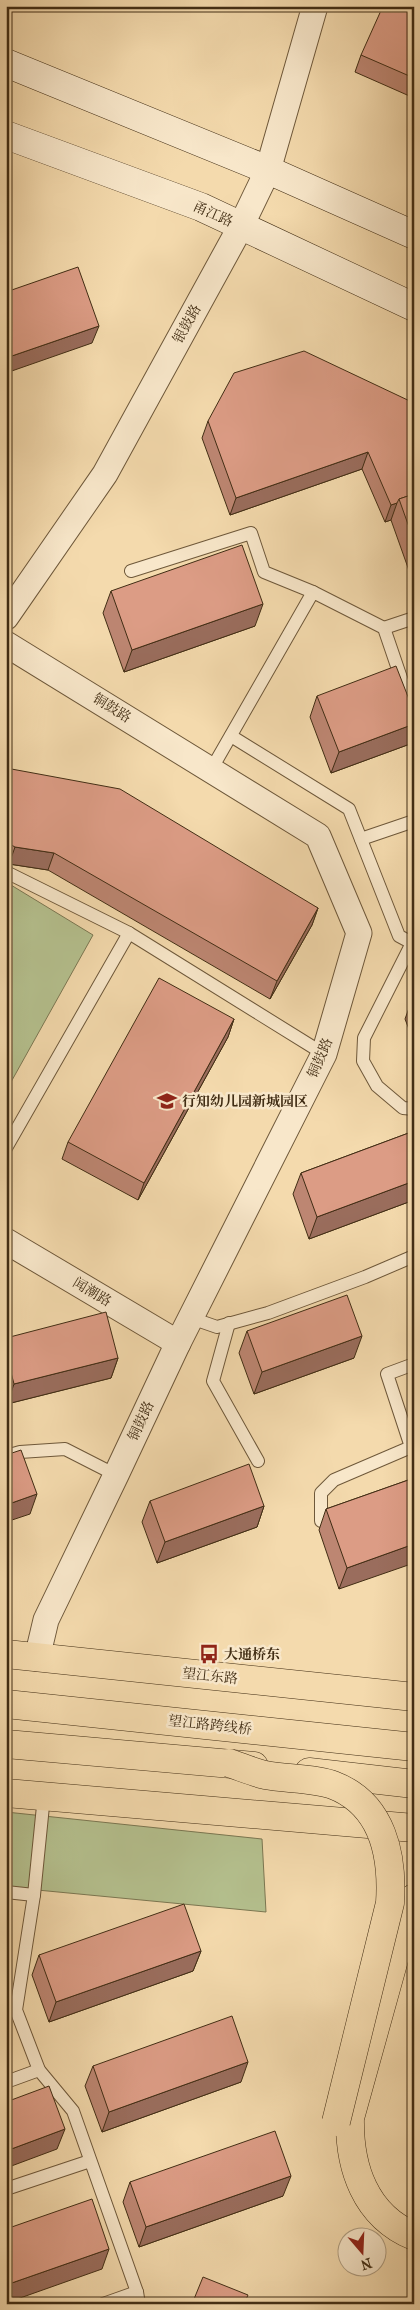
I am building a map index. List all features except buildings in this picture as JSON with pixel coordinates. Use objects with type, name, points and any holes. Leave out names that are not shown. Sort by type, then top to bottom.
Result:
[{"type":"main road","points":[[6,63],[268,170],[414,235]]},
{"type":"main road","name":"甬江路","points":[[6,135],[201,207],[414,307]]},
{"type":"main road","name":"望江东路","points":[[6,1654],[414,1697]]},
{"type":"main road","name":"望江路跨线桥","points":[[6,1704],[414,1747]]},
{"type":"main road","points":[[349,1739],[393,1734],[414,1727]]},
{"type":"main road","points":[[6,1744],[229,1763],[414,1784]]},
{"type":"main road","points":[[229,1763],[264,1775],[333,1784],[357,1799],[374,1819],[383,1837],[392,1876],[390,1903],[336,2122],[335,2159],[343,2181],[367,2221],[414,2257]]},
{"type":"main road","points":[[6,1793],[414,1828]]},
{"type":"main road","points":[[414,1898],[407,1913],[350,2118],[349,2142],[354,2167],[374,2205],[388,2221],[414,2236]]},
{"type":"street","name":"银鼓路","points":[[6,616],[104,474],[241,226],[268,170],[315,6]]},
{"type":"street","name":"铜鼓路","points":[[6,644],[318,836],[360,933],[324,1054],[178,1343],[46,1620],[37,1658]]},
{"type":"street","name":"闻潮路","points":[[6,1241],[178,1343]]},
{"type":"lane","points":[[130,571],[251,534],[264,572],[313,592],[384,628],[414,716]]},
{"type":"lane","points":[[211,770],[313,592]]},
{"type":"lane","points":[[384,628],[414,618]]},
{"type":"lane","points":[[231,736],[349,809],[399,936],[413,944],[364,1038],[363,1061],[377,1086],[403,1108],[414,1109]]},
{"type":"lane","points":[[361,839],[414,821]]},
{"type":"lane","points":[[6,872],[129,932],[324,1054]]},
{"type":"lane","points":[[6,1148],[129,932]]},
{"type":"lane","points":[[191,1318],[217,1327],[268,1313],[365,1277],[414,1256]]},
{"type":"lane","points":[[229,1323],[213,1381],[258,1461]]},
{"type":"lane","points":[[321,1520],[322,1493],[334,1480],[412,1448],[387,1374],[414,1364]]},
{"type":"lane","points":[[7,1454],[65,1449],[116,1475]]},
{"type":"lane","points":[[44,1796],[34,1895],[11,2010],[39,2070],[73,2111],[138,2298],[103,2304]]},
{"type":"lane","points":[[6,1892],[34,1895]]},
{"type":"lane","points":[[6,2082],[39,2070]]},
{"type":"lane","points":[[6,2189],[90,2161]]},
{"type":"green space","points":[[6,882],[93,935],[6,1091]]},
{"type":"green space","points":[[6,1812],[262,1839],[266,1912],[6,1887]]},
{"type":"place","name":"行知幼儿园新城园区","points":[[167,1101]]},
{"type":"place","name":"大通桥东","points":[[209,1654]]}]
